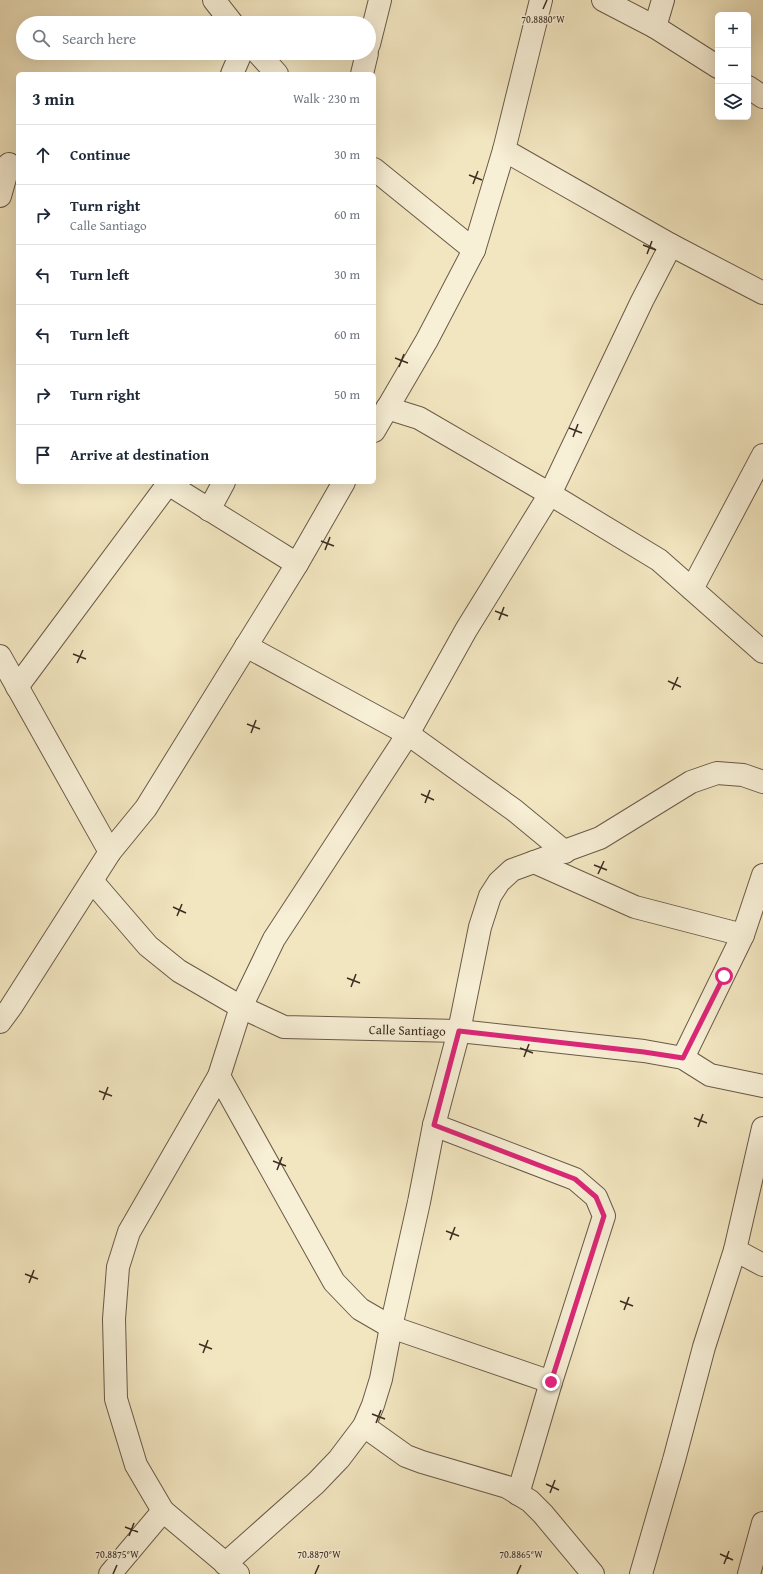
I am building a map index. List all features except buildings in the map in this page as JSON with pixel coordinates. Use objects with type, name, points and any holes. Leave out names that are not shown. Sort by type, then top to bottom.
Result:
[{"type":"street","points":[[214,0],[227,16]]},
{"type":"street","points":[[376,16],[380,0]]},
{"type":"street","points":[[376,427],[427,340],[474,250],[504,150],[540,0]]},
{"type":"street","points":[[603,0],[656,27],[715,66]]},
{"type":"street","points":[[656,27],[663,0]]},
{"type":"street","points":[[233,72],[238,60]]},
{"type":"street","points":[[264,60],[275,72]]},
{"type":"street","points":[[362,72],[365,60]]},
{"type":"street","points":[[751,89],[763,97]]},
{"type":"street","points":[[504,150],[671,245],[763,293]]},
{"type":"street","points":[[0,196],[9,165]]},
{"type":"street","points":[[376,171],[474,250]]},
{"type":"street","points":[[671,245],[642,301],[550,494],[466,630],[408,734],[274,939],[241,1007],[220,1076],[129,1232],[118,1267],[114,1320],[116,1399],[136,1465],[163,1511],[232,1569],[339,1459],[364,1426],[373,1405],[381,1379],[390,1327],[420,1202],[434,1125],[459,1031],[480,926],[490,896],[499,882],[512,870],[600,838],[690,782],[717,773],[743,774],[763,782]]},
{"type":"street","points":[[387,408],[419,418],[550,494],[659,560],[763,652]]},
{"type":"street","points":[[692,589],[763,455]]},
{"type":"street","points":[[17,687],[165,484]]},
{"type":"street","points":[[168,484],[297,564]]},
{"type":"street","points":[[209,510],[223,484]]},
{"type":"street","points":[[4,1009],[92,881],[110,852],[146,808],[297,564],[343,484]]},
{"type":"street","points":[[246,646],[408,734],[514,810],[565,852]]},
{"type":"street","points":[[0,656],[110,852]]},
{"type":"street","points":[[534,862],[635,907],[743,935]]},
{"type":"street","points":[[683,1058],[743,935],[763,875]]},
{"type":"street","name":"Calle Santiago","points":[[92,881],[148,946],[179,971],[241,1007],[284,1027],[459,1031],[644,1052],[683,1058],[710,1075],[763,1086]]},
{"type":"street","points":[[220,1076],[334,1282],[360,1309],[390,1327],[551,1382]]},
{"type":"street","points":[[434,1125],[575,1179],[596,1197],[604,1216],[551,1382],[518,1494]]},
{"type":"street","points":[[641,1574],[674,1460],[704,1347],[735,1250],[763,1128]]},
{"type":"street","points":[[735,1250],[763,1265]]},
{"type":"street","points":[[364,1426],[406,1456],[507,1487],[530,1501],[543,1514],[593,1574]]},
{"type":"street","points":[[110,1574],[163,1511]]},
{"type":"street","points":[[749,1574],[763,1523]]},
{"type":"route","points":[[551,1382],[604,1216],[596,1197],[575,1179],[434,1125],[459,1031],[644,1052],[683,1058],[724,976]]}]
